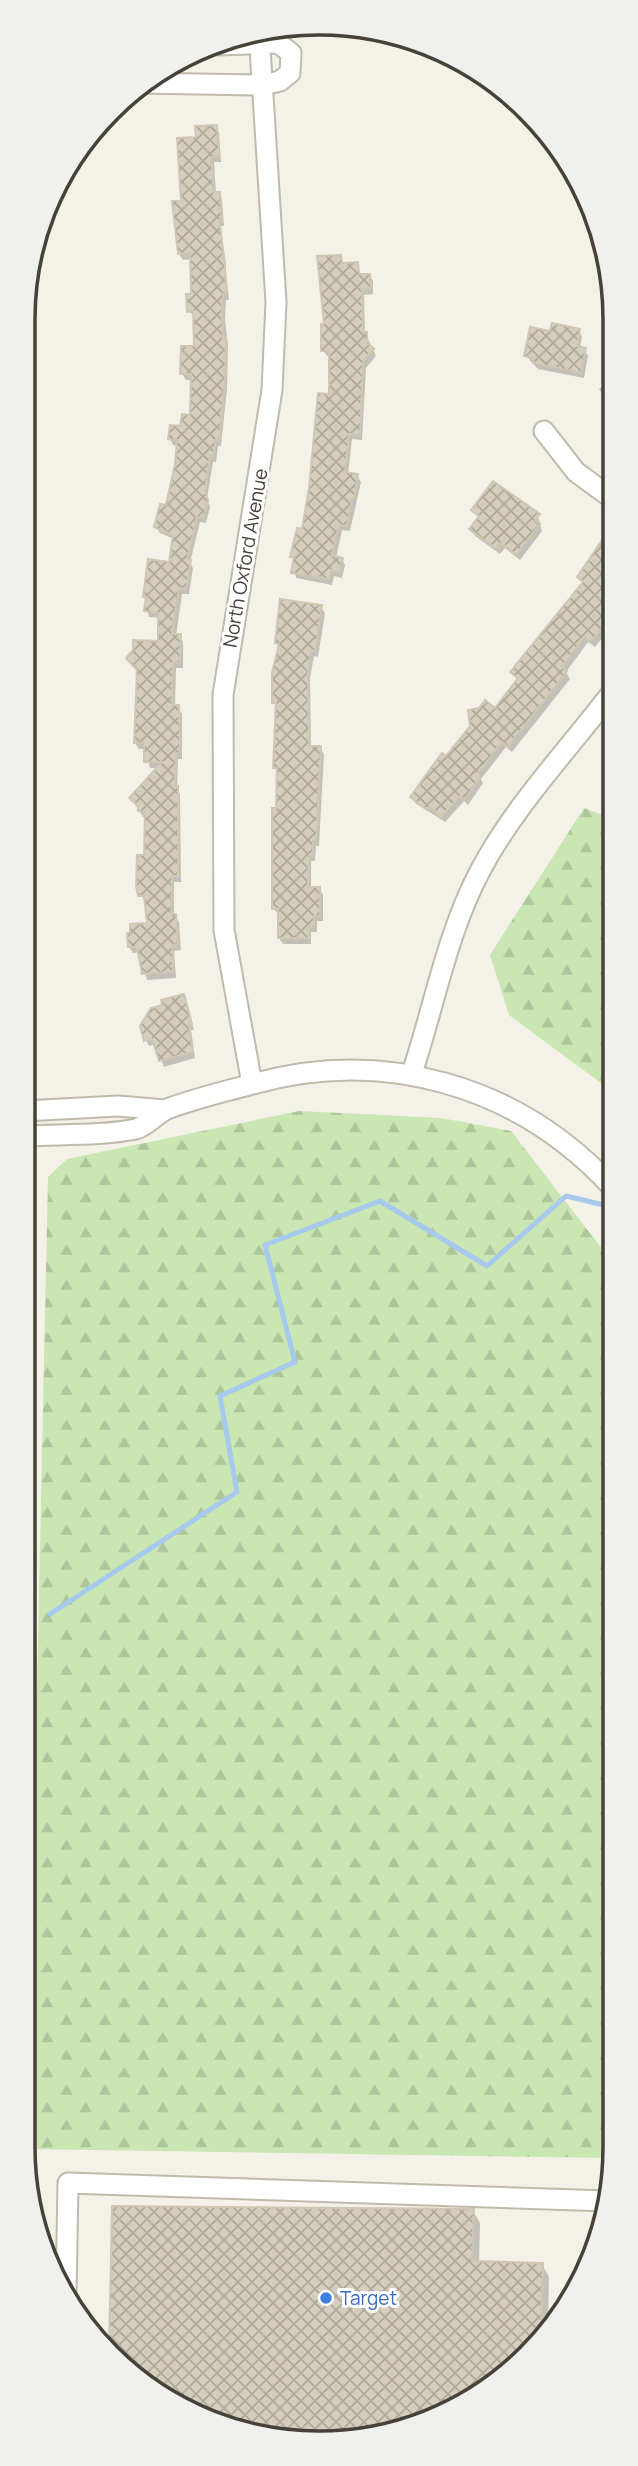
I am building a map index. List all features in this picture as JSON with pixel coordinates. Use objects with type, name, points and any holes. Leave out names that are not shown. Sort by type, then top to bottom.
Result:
[{"type":"street","points":[[161,83],[262,85],[280,81],[290,73],[291,53],[286,47],[266,40]]},
{"type":"street","name":"North Oxford Avenue","points":[[253,1084],[224,930],[223,695],[272,390],[276,302],[260,41]]},
{"type":"street","points":[[544,431],[576,472],[603,492]]},
{"type":"street","points":[[412,1073],[453,941],[479,873],[502,834],[603,704]]},
{"type":"street","points":[[35,1135],[138,1129],[165,1110],[297,1073],[352,1069],[412,1073],[461,1086],[514,1109],[560,1140],[603,1179]]},
{"type":"street","points":[[35,1110],[118,1106],[165,1110]]},
{"type":"street","points":[[66,2277],[68,2183],[598,2201]]},
{"type":"green space","points":[[584,808],[603,815],[603,1085],[509,1015],[490,955]]},
{"type":"green space","points":[[299,1111],[441,1118],[511,1131],[603,1250],[602,2158],[35,2149],[35,1779],[48,1177],[67,1159]]},
{"type":"building","points":[[217,125],[219,156],[211,157],[214,192],[220,192],[222,220],[219,220],[225,264],[226,294],[223,294],[222,311],[223,338],[226,338],[225,382],[219,441],[216,440],[213,456],[210,456],[205,490],[208,500],[203,518],[197,517],[187,559],[191,560],[186,589],[179,588],[172,634],[181,634],[180,663],[173,662],[172,705],[179,705],[180,753],[176,753],[175,786],[178,786],[178,876],[172,876],[171,914],[176,914],[178,944],[172,945],[173,972],[142,974],[137,947],[128,947],[127,933],[130,933],[130,924],[147,923],[144,896],[138,896],[136,886],[137,855],[144,855],[145,812],[138,811],[138,806],[129,798],[162,762],[144,762],[144,743],[134,743],[137,670],[126,658],[133,650],[133,640],[158,641],[158,613],[144,611],[148,559],[169,562],[173,535],[154,527],[160,504],[166,505],[175,464],[177,440],[168,439],[170,425],[180,426],[182,414],[190,415],[191,374],[180,374],[181,346],[194,346],[193,311],[187,312],[186,294],[191,294],[190,253],[178,254],[172,201],[181,201],[177,138],[196,137],[195,126]]},
{"type":"building","points":[[341,255],[342,263],[358,262],[359,274],[370,274],[371,289],[362,289],[363,332],[367,332],[367,342],[374,349],[363,361],[360,435],[349,434],[345,472],[358,474],[347,526],[339,525],[332,555],[343,558],[339,572],[331,570],[329,579],[291,573],[294,557],[290,557],[297,528],[302,529],[309,488],[318,393],[329,394],[329,351],[321,351],[321,324],[324,324],[317,256]]},
{"type":"building","points":[[552,323],[580,329],[577,346],[586,348],[581,373],[533,363],[534,358],[524,356],[530,327],[550,331]]},
{"type":"building","points":[[493,481],[540,514],[535,520],[540,524],[516,555],[501,543],[496,549],[469,529],[479,516],[471,510]]},
{"type":"building","points":[[603,539],[603,627],[591,642],[584,637],[562,667],[567,671],[508,747],[502,742],[478,773],[481,776],[464,800],[460,796],[441,817],[430,807],[427,810],[410,797],[442,753],[446,756],[470,726],[468,710],[479,708],[485,700],[495,708],[518,678],[510,672],[583,582],[577,577]]},
{"type":"building","points":[[280,599],[322,605],[315,651],[311,650],[308,671],[309,746],[321,746],[316,840],[313,840],[313,855],[309,855],[308,887],[320,887],[320,916],[314,916],[314,926],[309,926],[309,938],[278,938],[278,909],[272,909],[272,808],[276,808],[277,768],[273,768],[276,703],[272,703],[272,673],[279,644],[275,643]]},
{"type":"building","points":[[184,994],[192,1024],[189,1024],[193,1052],[159,1061],[152,1039],[144,1041],[140,1026],[151,1008],[162,1005],[161,1000]]},
{"type":"building","name":"Target","points":[[112,2206],[474,2209],[472,2261],[543,2263],[541,2323],[520,2348],[477,2383],[445,2402],[374,2426],[319,2431],[282,2429],[228,2416],[193,2402],[161,2383],[132,2361],[109,2339]]},
{"type":"waterway","points":[[50,1614],[237,1492],[220,1396],[295,1362],[265,1245],[380,1201],[487,1266],[566,1196],[603,1205]]},
{"type":"place","name":"Target","points":[[326,2298]]}]
